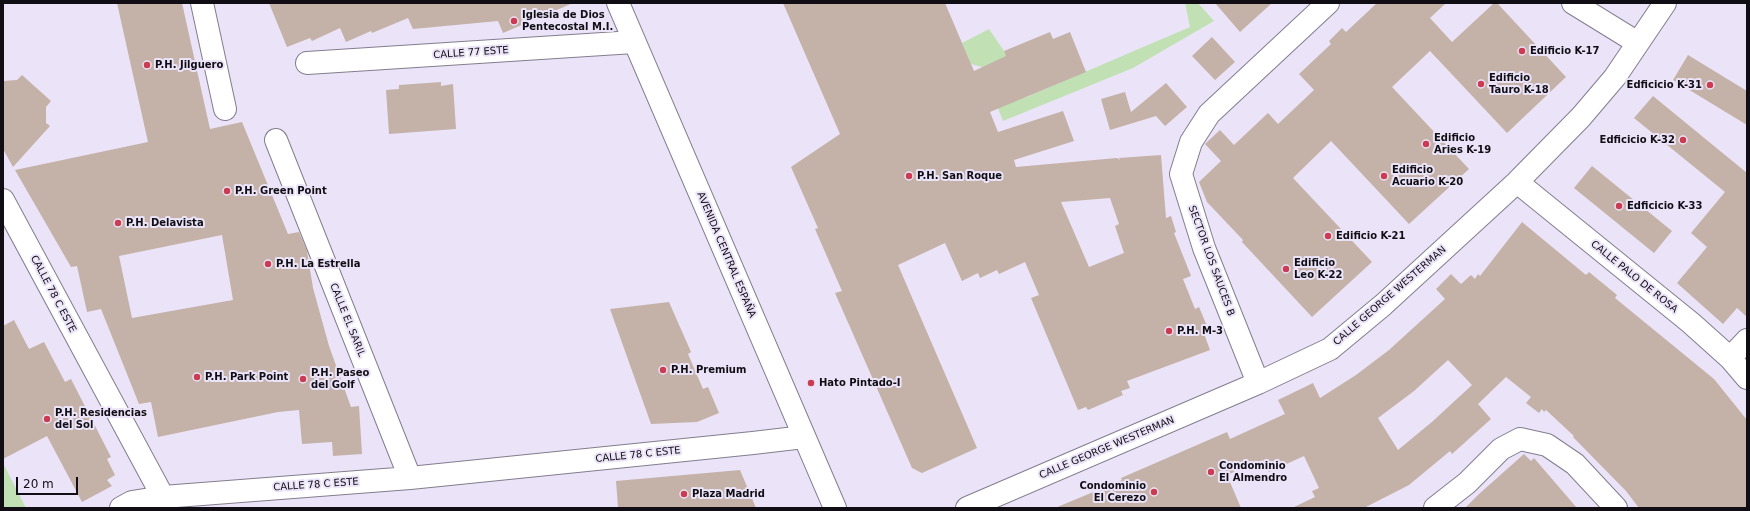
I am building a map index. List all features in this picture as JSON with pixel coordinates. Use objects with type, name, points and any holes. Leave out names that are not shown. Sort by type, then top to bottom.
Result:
[{"type":"street","points":[[202,3],[225,109]]},
{"type":"street","name":"AVENIDA CENTRAL ESPAÑA","points":[[618,3],[835,508]]},
{"type":"street","name":"SECTOR LOS SAUCES B","points":[[1258,383],[1204,248],[1181,174],[1191,142],[1208,114],[1328,3]]},
{"type":"street","points":[[1573,3],[1638,43]]},
{"type":"street","name":"CALLE GEORGE WESTERMAN","points":[[967,508],[1258,383],[1330,349],[1383,305],[1517,182],[1586,111],[1615,77],[1665,3]]},
{"type":"street","name":"CALLE 77 ESTE","points":[[308,63],[634,42]]},
{"type":"street","name":"CALLE EL SARIL","points":[[276,140],[410,478]]},
{"type":"street","name":"CALLE PALO DE ROSA","points":[[1517,182],[1691,323],[1730,358],[1747,378]]},
{"type":"street","name":"CALLE 78 C ESTE","points":[[3,200],[163,497],[410,478],[804,437]]},
{"type":"street","points":[[1730,358],[1747,340]]},
{"type":"street","points":[[1435,508],[1468,483],[1501,449],[1520,440],[1547,445],[1575,464],[1616,508]]},
{"type":"street","points":[[121,508],[132,502],[163,497]]},
{"type":"green space","points":[[1185,3],[1198,3],[1214,21],[1133,68],[1003,121],[982,67],[971,64],[962,43],[989,29],[1004,51],[1024,98],[1190,27]]},
{"type":"green space","points":[[3,463],[26,508],[3,508]]},
{"type":"building","points":[[117,3],[182,3],[210,129],[242,122],[288,234],[299,232],[307,251],[313,288],[329,346],[351,407],[359,406],[362,454],[333,456],[332,442],[302,444],[299,410],[278,412],[158,437],[151,402],[139,404],[101,309],[87,312],[77,266],[71,267],[15,170],[148,142]],"holes":[[[222,235],[233,300],[132,318],[119,256]]]},
{"type":"building","points":[[269,3],[573,3],[503,33],[498,21],[413,29],[408,18],[372,33],[371,31],[346,42],[340,28],[312,41],[310,38],[287,47]]},
{"type":"building","points":[[783,3],[945,3],[974,71],[1006,56],[1004,51],[1050,32],[1053,39],[1070,32],[1086,72],[990,112],[998,132],[1063,111],[1074,141],[1014,160],[1016,167],[1117,158],[1120,160],[1119,158],[1161,155],[1166,218],[1171,216],[1176,232],[1174,233],[1191,276],[1183,279],[1195,309],[1199,307],[1207,326],[1202,328],[1210,350],[1127,381],[1130,388],[1121,391],[1123,395],[1088,410],[1086,407],[1078,410],[1031,298],[1039,295],[1025,262],[999,274],[997,270],[980,278],[978,273],[962,281],[945,243],[898,265],[977,448],[922,473],[912,468],[835,293],[842,291],[815,229],[818,228],[791,167],[840,134]],"holes":[[[1110,198],[1119,224],[1115,226],[1124,253],[1089,267],[1061,202]]]},
{"type":"building","points":[[1215,3],[1272,3],[1240,32]]},
{"type":"building","points":[[1377,3],[1446,3],[1430,18],[1452,42],[1494,3],[1497,3],[1566,77],[1507,133],[1430,51],[1392,87],[1469,169],[1409,224],[1331,141],[1293,178],[1372,262],[1312,317],[1207,202],[1199,182],[1221,161],[1205,144],[1220,130],[1234,145],[1268,113],[1278,124],[1314,90],[1299,74],[1331,44],[1329,41],[1342,28],[1346,32]]},
{"type":"building","points":[[1212,37],[1235,62],[1215,80],[1192,56]]},
{"type":"building","name":"Edficicio K-31","points":[[1688,55],[1747,91],[1747,125],[1673,80]]},
{"type":"building","points":[[22,75],[51,101],[46,107],[46,123],[50,126],[13,167],[3,149],[3,81],[17,80]]},
{"type":"building","points":[[441,82],[441,86],[453,84],[456,129],[389,134],[386,90],[399,89],[399,85]]},
{"type":"building","points":[[1166,83],[1187,107],[1165,126],[1156,116],[1110,130],[1101,99],[1125,92],[1131,112]]},
{"type":"building","points":[[1653,96],[1747,173],[1747,317],[1737,308],[1723,324],[1677,283],[1707,247],[1691,233],[1725,192],[1634,118]]},
{"type":"building","name":"Edficicio K-33","points":[[1592,166],[1672,231],[1654,253],[1574,188]]},
{"type":"building","points":[[1522,222],[1586,275],[1589,272],[1617,295],[1615,298],[1714,379],[1747,420],[1747,508],[1639,508],[1626,491],[1573,437],[1574,436],[1546,410],[1544,412],[1542,409],[1539,413],[1526,403],[1531,397],[1506,377],[1478,404],[1491,419],[1452,454],[1450,451],[1409,485],[1364,508],[1292,508],[1315,497],[1312,491],[1319,488],[1304,456],[1269,472],[1263,460],[1227,475],[1241,508],[1055,508],[1122,480],[1121,478],[1227,432],[1230,439],[1285,414],[1278,400],[1313,383],[1320,398],[1356,375],[1389,350],[1445,299],[1436,289],[1451,274],[1461,284],[1471,275],[1475,279],[1478,274],[1480,276]],"holes":[[[1448,360],[1472,385],[1433,421],[1398,450],[1378,418],[1414,391]]]},
{"type":"building","name":"P.H. Premium","points":[[669,302],[691,352],[688,354],[703,389],[708,387],[719,413],[697,422],[651,424],[610,309]]},
{"type":"building","name":"P.H. Residencias del Sol","points":[[14,320],[29,349],[44,342],[65,382],[71,379],[111,457],[107,459],[115,475],[107,480],[112,486],[82,502],[47,436],[3,459],[3,326]]},
{"type":"building","points":[[1524,454],[1531,461],[1534,458],[1577,508],[1465,508],[1479,494]]},
{"type":"building","name":"Plaza Madrid","points":[[740,470],[756,508],[618,507],[616,481]]},
{"type":"place","name":"Iglesia de Dios Pentecostal M.I.","points":[[514,21]]},
{"type":"place","name":"Edificio K-17","points":[[1522,51]]},
{"type":"place","name":"P.H. Jilguero","points":[[147,65]]},
{"type":"place","name":"Edificio Tauro K-18","points":[[1481,84]]},
{"type":"place","name":"Edficicio K-31","points":[[1710,85]]},
{"type":"place","name":"Edficicio K-32","points":[[1683,140]]},
{"type":"place","name":"Edificio Aries K-19","points":[[1426,144]]},
{"type":"place","name":"P.H. San Roque","points":[[909,176]]},
{"type":"place","name":"Edificio Acuario K-20","points":[[1384,176]]},
{"type":"place","name":"P.H. Green Point","points":[[227,191]]},
{"type":"place","name":"Edficicio K-33","points":[[1619,206]]},
{"type":"place","name":"P.H. Delavista","points":[[118,223]]},
{"type":"place","name":"Edificio K-21","points":[[1328,236]]},
{"type":"place","name":"P.H. La Estrella","points":[[268,264]]},
{"type":"place","name":"Edificio Leo K-22","points":[[1286,269]]},
{"type":"place","name":"P.H. M-3","points":[[1169,331]]},
{"type":"place","name":"P.H. Premium","points":[[663,370]]},
{"type":"place","name":"P.H. Park Point","points":[[197,377]]},
{"type":"place","name":"P.H. Paseo del Golf","points":[[303,379]]},
{"type":"place","name":"Hato Pintado-I","points":[[811,383]]},
{"type":"place","name":"P.H. Residencias del Sol","points":[[47,419]]},
{"type":"place","name":"Condominio El Almendro","points":[[1211,472]]},
{"type":"place","name":"Condominio El Cerezo","points":[[1154,492]]},
{"type":"place","name":"Plaza Madrid","points":[[684,494]]}]
